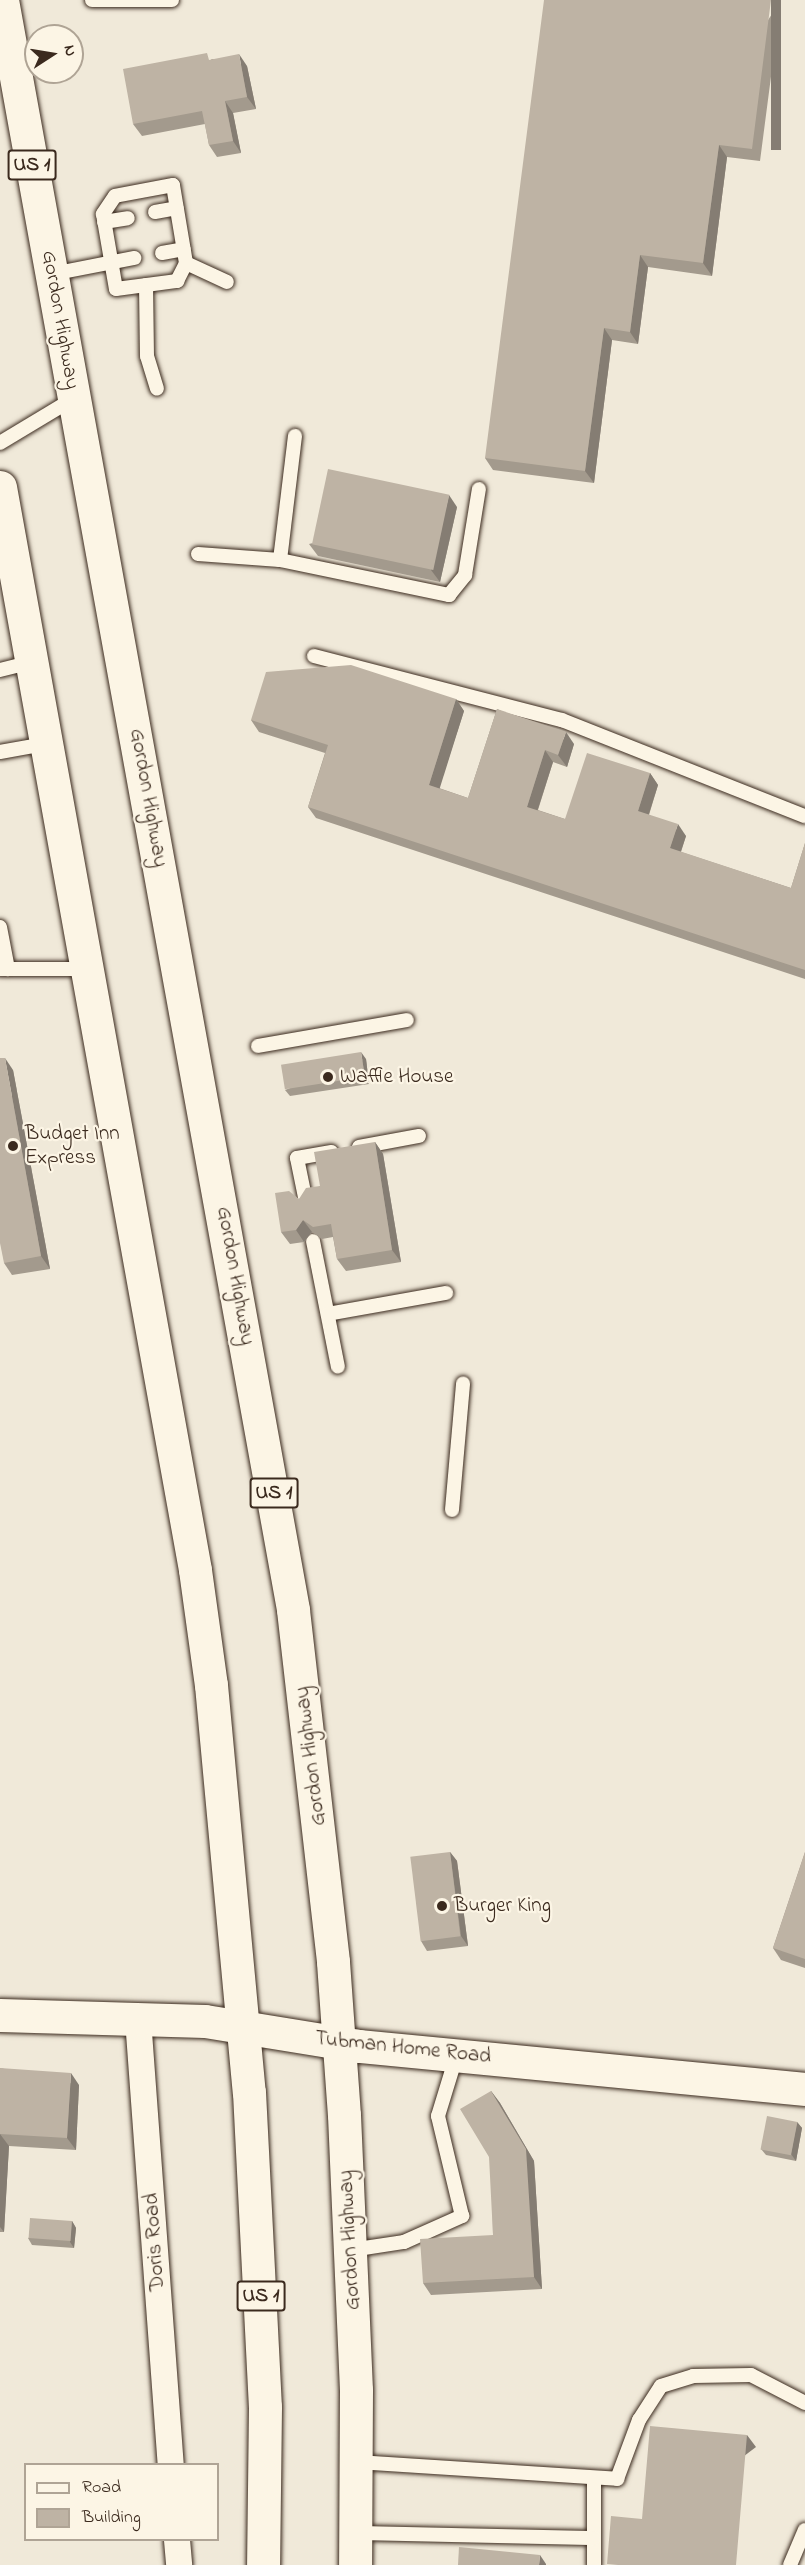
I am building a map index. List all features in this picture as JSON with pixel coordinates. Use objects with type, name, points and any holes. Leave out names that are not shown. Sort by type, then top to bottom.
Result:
[{"type":"main road","name":"Gordon Highway","points":[[2,0],[284,1554],[317,1804],[339,2042],[351,2250],[357,2462],[355,2549]]},
{"type":"main road","name":"US 1","points":[[0,487],[15,666],[45,744],[87,969],[195,1570],[225,1802],[245,2028],[261,2300],[263,2565]]},
{"type":"main road","name":"Tubman Home Road","points":[[0,2015],[138,2019],[245,2028],[339,2042],[805,2090]]},
{"type":"street","name":"Doris Road","points":[[138,2019],[171,2463]]},
{"type":"street","points":[[177,2541],[179,2565]]},
{"type":"lane","points":[[92,0],[172,0]]},
{"type":"lane","points":[[173,185],[186,263],[177,282],[116,289],[104,222],[103,214],[115,196],[173,185]]},
{"type":"lane","points":[[155,212],[177,208]]},
{"type":"lane","points":[[104,222],[128,218]]},
{"type":"lane","points":[[162,253],[184,249]]},
{"type":"lane","points":[[52,274],[134,258]]},
{"type":"lane","points":[[186,263],[227,282]]},
{"type":"lane","points":[[146,285],[147,356],[157,388]]},
{"type":"lane","points":[[0,443],[75,398]]},
{"type":"lane","points":[[280,560],[295,436]]},
{"type":"lane","points":[[198,554],[280,560],[449,595],[465,575],[479,489]]},
{"type":"lane","points":[[314,656],[562,720],[805,816]]},
{"type":"lane","points":[[0,752],[45,744]]},
{"type":"lane","points":[[0,927],[4,969],[87,969]]},
{"type":"lane","points":[[258,1046],[407,1020]]},
{"type":"lane","points":[[306,1202],[297,1158],[419,1136]]},
{"type":"lane","points":[[313,1241],[338,1367]]},
{"type":"lane","points":[[328,1314],[446,1293]]},
{"type":"lane","points":[[452,1510],[463,1383]]},
{"type":"lane","points":[[351,2250],[404,2242],[462,2216],[438,2116],[457,2055]]},
{"type":"lane","points":[[357,2462],[616,2479],[639,2420],[662,2386],[693,2376],[751,2375],[805,2403]]},
{"type":"lane","points":[[594,2478],[594,2565]]},
{"type":"lane","points":[[790,2565],[805,2530]]},
{"type":"lane","points":[[355,2549],[594,2538]]},
{"type":"building","points":[[544,0],[771,0],[752,149],[719,145],[703,263],[640,255],[630,332],[604,328],[585,471],[485,458]]},
{"type":"building","points":[[207,53],[209,60],[239,54],[247,97],[225,101],[233,141],[209,145],[202,111],[133,124],[123,69]]},
{"type":"building","points":[[328,469],[449,495],[433,570],[312,544]]},
{"type":"building","points":[[351,665],[456,699],[429,785],[468,798],[497,709],[566,732],[558,755],[545,750],[527,807],[565,819],[587,753],[650,773],[638,811],[678,824],[670,848],[791,888],[805,843],[805,970],[308,807],[328,745],[251,720],[266,672]]},
{"type":"building","name":"Waffle House","points":[[361,1052],[365,1077],[285,1089],[281,1065]]},
{"type":"building","points":[[0,1058],[5,1058],[41,1256],[4,1263],[0,1243]]},
{"type":"building","points":[[375,1142],[392,1250],[337,1259],[331,1224],[313,1227],[303,1220],[296,1230],[281,1232],[275,1193],[289,1191],[299,1199],[306,1188],[320,1186],[314,1152]]},
{"type":"building","name":"Burger King","points":[[450,1852],[460,1936],[421,1941],[410,1857]]},
{"type":"building","points":[[805,1852],[805,1959],[773,1948]]},
{"type":"building","points":[[0,2068],[71,2073],[67,2138],[0,2134]]},
{"type":"building","points":[[491,2091],[526,2149],[534,2277],[423,2283],[420,2239],[493,2235],[489,2157],[460,2109]]},
{"type":"building","points":[[767,2116],[797,2122],[791,2155],[761,2149]]},
{"type":"building","points":[[30,2218],[72,2221],[71,2241],[29,2238]]},
{"type":"building","points":[[650,2426],[747,2435],[736,2565],[607,2564],[611,2516],[642,2519]]},
{"type":"building","points":[[459,2547],[540,2555],[539,2565],[458,2565]]},
{"type":"place","name":"Waffle House","points":[[328,1077]]},
{"type":"place","name":"Budget Inn Express","points":[[13,1146]]},
{"type":"place","name":"Burger King","points":[[442,1906]]}]
